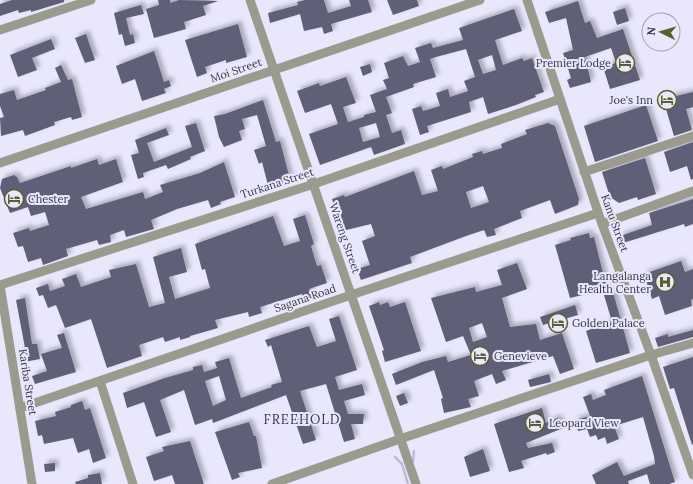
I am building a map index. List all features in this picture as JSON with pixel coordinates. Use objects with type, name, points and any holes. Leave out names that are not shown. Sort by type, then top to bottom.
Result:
[{"type":"street","points":[[0,30],[91,0]]},
{"type":"street","name":"Wareng Street","points":[[250,0],[416,484]]},
{"type":"street","name":"Moi Street","points":[[0,163],[480,0]]},
{"type":"street","name":"Kanu Street","points":[[527,0],[598,213],[651,355],[693,475]]},
{"type":"street","name":"Turkana Street","points":[[0,285],[314,184],[560,99]]},
{"type":"street","points":[[584,172],[693,136]]},
{"type":"street","points":[[602,224],[693,191]]},
{"type":"street","name":"Sagana Road","points":[[20,408],[351,295],[598,213]]},
{"type":"street","name":"Kariba Street","points":[[0,285],[32,484]]},
{"type":"street","points":[[272,484],[400,439],[651,355],[693,343]]},
{"type":"street","points":[[100,381],[133,484]]},
{"type":"building","points":[[12,0],[64,0],[64,2],[31,12],[31,10],[19,13],[18,10],[0,16],[0,4]]},
{"type":"building","points":[[158,0],[170,0],[170,3],[179,0],[218,1],[203,6],[206,15],[184,22],[186,29],[154,38],[146,9],[159,5]]},
{"type":"building","points":[[305,0],[324,0],[328,13],[351,6],[349,0],[368,0],[372,12],[331,24],[333,31],[324,34],[322,27],[304,31],[300,14],[270,23],[268,13],[298,5],[297,2]]},
{"type":"building","points":[[387,0],[417,0],[419,6],[393,15]]},
{"type":"building","points":[[578,1],[585,23],[590,21],[597,38],[623,29],[640,80],[610,89],[603,67],[616,63],[611,48],[585,57],[591,82],[570,88],[567,80],[571,78],[563,53],[573,50],[566,18],[549,23],[545,12]]},
{"type":"building","points":[[141,5],[144,14],[126,18],[130,35],[133,34],[135,43],[125,46],[122,34],[119,35],[114,13]]},
{"type":"building","points":[[625,8],[629,21],[617,25],[613,12]]},
{"type":"building","points":[[514,9],[522,31],[495,40],[503,65],[522,58],[524,61],[532,58],[544,92],[516,105],[488,114],[483,97],[469,102],[471,112],[427,126],[429,132],[420,135],[412,109],[421,106],[423,111],[440,106],[436,93],[448,89],[450,97],[468,91],[464,81],[475,77],[466,49],[436,57],[430,59],[436,77],[413,84],[414,87],[386,97],[392,113],[386,115],[392,133],[401,130],[405,144],[374,155],[371,147],[320,165],[309,134],[338,124],[331,104],[305,113],[297,91],[319,83],[320,86],[346,77],[356,103],[343,107],[348,122],[364,117],[364,115],[376,112],[370,95],[387,89],[383,80],[389,78],[384,63],[403,56],[408,66],[420,62],[415,48],[431,43],[433,48],[463,40],[459,28]],"holes":[[[492,55],[496,70],[483,74],[478,60]],[[376,123],[380,137],[363,142],[359,128]]]},
{"type":"building","points":[[238,24],[247,57],[226,63],[226,60],[205,67],[207,73],[197,77],[185,40]]},
{"type":"building","points":[[86,34],[95,60],[85,63],[75,38]]},
{"type":"building","points":[[51,39],[55,49],[32,58],[37,70],[18,77],[10,55]]},
{"type":"building","points":[[154,51],[164,82],[169,80],[171,86],[164,89],[166,93],[142,101],[135,79],[122,84],[116,66]]},
{"type":"building","points":[[370,64],[372,72],[363,76],[360,67]]},
{"type":"building","points":[[61,65],[68,80],[72,79],[82,117],[72,120],[71,117],[54,122],[55,125],[25,136],[23,130],[1,136],[0,118],[4,117],[0,106],[0,94],[14,90],[17,100],[46,90],[45,88],[61,82],[55,68]]},
{"type":"building","points":[[693,92],[693,107],[686,109],[692,130],[674,136],[663,99]]},
{"type":"building","points":[[263,100],[276,142],[280,141],[291,183],[269,189],[262,162],[259,164],[254,150],[266,146],[257,115],[242,119],[245,129],[239,131],[242,140],[224,147],[219,137],[214,116],[225,114]]},
{"type":"building","points":[[646,105],[658,141],[595,162],[584,126]]},
{"type":"building","points":[[196,123],[205,151],[168,169],[166,165],[143,173],[144,177],[138,179],[131,155],[139,153],[135,140],[166,128],[169,135],[147,143],[154,162],[192,147],[185,126]]},
{"type":"building","points":[[548,123],[555,126],[579,199],[578,205],[555,214],[550,200],[520,211],[522,218],[494,229],[496,235],[487,237],[484,230],[466,236],[410,257],[412,263],[361,280],[357,269],[370,265],[362,241],[375,236],[371,224],[342,231],[332,199],[344,195],[345,197],[414,171],[422,195],[438,191],[431,170],[442,166],[443,169],[473,157],[472,154],[482,151],[483,154],[502,148],[501,144],[527,134],[525,130]],"holes":[[[483,186],[489,202],[471,208],[466,192]]]},
{"type":"building","points":[[693,142],[693,179],[691,180],[687,166],[670,172],[664,152]]},
{"type":"building","points":[[645,158],[656,194],[638,200],[637,197],[619,203],[610,197],[602,172]]},
{"type":"building","points":[[97,159],[99,165],[116,159],[123,182],[81,197],[86,209],[143,192],[145,199],[163,192],[160,185],[200,173],[224,162],[235,197],[220,202],[221,204],[211,208],[208,200],[177,209],[151,220],[154,229],[126,237],[124,230],[110,235],[111,242],[99,245],[97,240],[66,249],[68,256],[43,265],[41,258],[28,262],[23,246],[18,247],[13,233],[29,228],[30,231],[49,225],[45,212],[31,216],[28,207],[10,213],[0,188],[2,179],[14,175],[20,183]]},
{"type":"building","points":[[693,199],[693,224],[685,227],[684,224],[623,243],[620,236],[652,225],[649,213]]},
{"type":"building","points":[[305,215],[314,244],[311,246],[317,266],[321,265],[327,283],[309,289],[312,298],[304,300],[302,294],[260,307],[262,313],[249,317],[248,312],[215,320],[218,328],[190,337],[180,340],[180,337],[165,342],[163,337],[139,345],[142,356],[107,368],[91,319],[65,328],[56,305],[48,308],[43,295],[39,296],[36,288],[48,284],[50,291],[65,286],[62,279],[76,274],[81,287],[111,277],[109,270],[136,264],[149,307],[165,303],[153,257],[181,248],[187,272],[169,277],[175,299],[210,288],[205,269],[202,270],[195,244],[273,216],[284,246],[300,241],[293,219]]},
{"type":"building","points":[[589,233],[590,238],[594,237],[607,289],[570,298],[555,245],[571,240],[570,238]]},
{"type":"building","name":"Langalanga Health Center","points":[[681,261],[685,272],[693,269],[692,306],[665,315],[659,296],[652,299],[644,274]]},
{"type":"building","points":[[517,263],[527,289],[502,298],[510,327],[536,324],[540,340],[562,333],[574,369],[560,374],[553,356],[502,371],[506,380],[496,384],[492,374],[474,381],[479,396],[468,399],[471,407],[444,413],[441,399],[443,398],[434,370],[396,385],[392,374],[422,362],[446,356],[448,362],[471,355],[463,336],[446,342],[431,298],[475,287],[476,292],[502,285],[497,270]],"holes":[[[482,323],[487,337],[473,342],[469,328]]]},
{"type":"building","points":[[613,292],[630,353],[596,363],[586,331],[612,322],[604,295]]},
{"type":"building","points":[[25,298],[32,344],[37,344],[40,359],[24,362],[22,348],[25,348],[16,300]]},
{"type":"building","points":[[379,302],[380,305],[388,302],[390,307],[405,302],[421,351],[385,362],[382,351],[384,350],[369,306]]},
{"type":"building","points":[[575,305],[578,315],[543,325],[540,317]]},
{"type":"building","points":[[339,316],[357,370],[335,377],[339,390],[362,384],[365,395],[344,401],[348,414],[364,414],[363,424],[351,424],[355,439],[344,442],[326,384],[300,391],[316,440],[303,444],[286,395],[213,423],[212,419],[195,425],[184,390],[160,400],[171,432],[156,437],[144,402],[127,408],[123,393],[193,370],[193,367],[202,365],[204,372],[217,368],[215,362],[229,358],[241,398],[272,387],[271,385],[282,382],[271,345],[268,347],[265,340],[309,326],[317,347],[336,341],[329,319]],"holes":[[[219,376],[226,400],[213,406],[205,381]]]},
{"type":"building","points":[[693,330],[693,337],[658,347],[655,338],[668,334],[668,337]]},
{"type":"building","points":[[64,333],[76,372],[35,384],[32,376],[47,371],[41,354],[62,348],[57,335]]},
{"type":"building","points":[[693,357],[692,445],[674,388],[670,389],[663,367]]},
{"type":"building","points":[[549,374],[551,382],[530,387],[528,380]]},
{"type":"building","points":[[642,376],[675,482],[669,484],[650,484],[647,474],[628,481],[629,484],[596,484],[592,475],[617,462],[624,476],[655,464],[643,417],[614,426],[619,439],[607,444],[605,437],[598,440],[596,435],[590,437],[587,429],[578,431],[575,420],[590,416],[583,397],[591,394],[593,400],[606,395],[604,390]]},
{"type":"building","points":[[404,393],[408,403],[400,406],[396,396]]},
{"type":"building","points":[[82,401],[85,410],[90,408],[106,458],[93,463],[89,449],[78,453],[73,438],[44,444],[42,435],[38,436],[35,421],[56,416],[55,412],[71,407],[71,405]]},
{"type":"building","points":[[542,408],[546,423],[558,418],[563,428],[526,443],[528,448],[552,443],[555,452],[547,455],[546,453],[521,461],[524,468],[509,472],[494,424]]},
{"type":"building","points":[[249,422],[254,436],[256,436],[262,468],[238,473],[240,477],[232,480],[215,432]]},
{"type":"building","points":[[190,441],[204,484],[175,484],[172,475],[154,481],[146,457],[164,451],[162,447]]},
{"type":"building","points":[[483,449],[490,471],[470,477],[464,457]]},
{"type":"building","points":[[55,463],[55,471],[45,472],[44,464]]},
{"type":"building","points":[[100,473],[102,484],[76,484],[75,482],[88,478],[88,475]]},
{"type":"waterway","points":[[413,462],[414,451]]},
{"type":"waterway","points":[[395,457],[402,464],[408,484]]},
{"type":"place","name":"Premier Lodge","points":[[625,63]]},
{"type":"place","name":"Joe's Inn","points":[[667,100]]},
{"type":"place","name":"Chester","points":[[14,199]]},
{"type":"place","name":"Langalanga Health Center","points":[[665,282]]},
{"type":"place","name":"Golden Palace","points":[[558,323]]},
{"type":"place","name":"Genevieve","points":[[480,356]]},
{"type":"place","name":"Leopard View","points":[[535,423]]},
{"type":"district","name":"FREEHOLD","points":[[302,419]]}]
